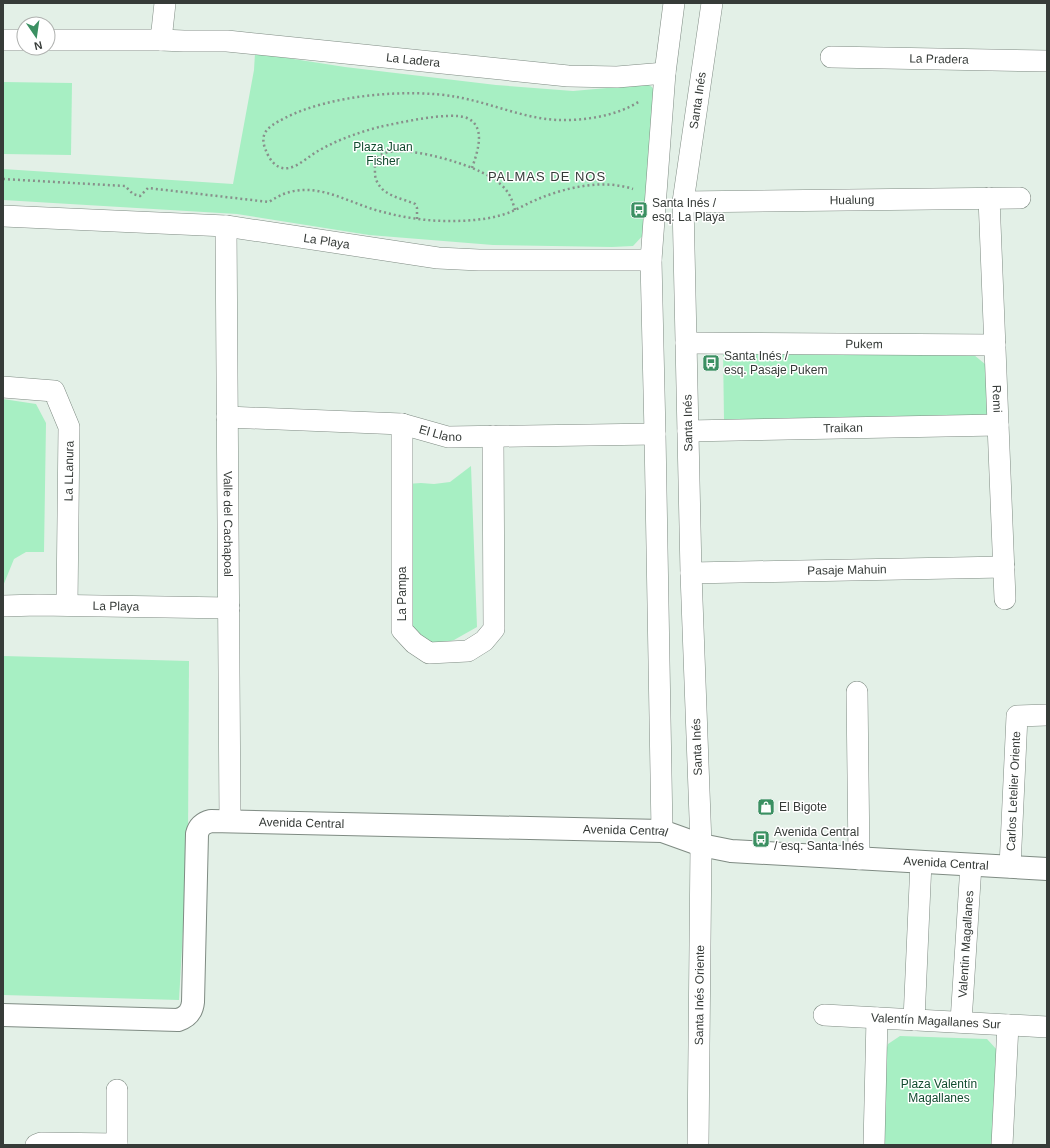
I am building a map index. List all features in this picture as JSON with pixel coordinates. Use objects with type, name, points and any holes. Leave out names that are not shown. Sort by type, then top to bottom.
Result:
[{"type":"street","points":[[161,40],[165,3]]},
{"type":"street","points":[[662,831],[651,260],[665,73],[674,3]]},
{"type":"street","name":"Santa Inés","points":[[701,845],[691,573],[683,202],[712,3]]},
{"type":"street","points":[[3,40],[16,40]]},
{"type":"street","name":"La Ladera","points":[[56,40],[227,41],[568,76],[617,77],[665,73]]},
{"type":"street","name":"La Pradera","points":[[831,57],[1047,60]]},
{"type":"street","name":"Remi","points":[[989,198],[1005,599]]},
{"type":"street","name":"Hualung","points":[[683,202],[1020,198]]},
{"type":"street","name":"La Playa","points":[[3,216],[226,226],[438,258],[479,260],[651,260]]},
{"type":"street","name":"Valle del Cachapoal","points":[[226,226],[230,821]]},
{"type":"street","name":"Pukem","points":[[686,343],[995,345]]},
{"type":"street","name":"La LLanura","points":[[3,387],[54,391],[69,427],[67,605]]},
{"type":"street","name":"El Llano","points":[[227,417],[402,424],[448,437],[655,434]]},
{"type":"street","name":"La Pampa","points":[[402,424],[402,630],[414,643],[429,653],[468,651],[484,641],[494,629],[494,436]]},
{"type":"street","name":"Traikan","points":[[688,431],[998,425]]},
{"type":"street","name":"Pasaje Mahuin","points":[[691,573],[1004,567]]},
{"type":"street","name":"La Playa","points":[[3,606],[67,605],[229,608]]},
{"type":"street","points":[[857,692],[859,859]]},
{"type":"street","name":"Carlos Letelier Oriente","points":[[1010,867],[1017,716],[1047,715]]},
{"type":"street","name":"Avenida Central","points":[[3,1014],[178,1020],[189,1014],[192,1009],[193,1002],[197,834],[201,826],[206,822],[211,821],[662,831],[701,845],[731,851],[1047,869]]},
{"type":"street","name":"Santa Inés Oriente","points":[[698,1145],[701,845]]},
{"type":"street","points":[[914,1020],[922,862]]},
{"type":"street","name":"Valentin Magallanes","points":[[961,1022],[971,865]]},
{"type":"street","name":"Valentín Magallanes Sur","points":[[824,1015],[1047,1026]]},
{"type":"street","points":[[874,1145],[877,1018]]},
{"type":"street","points":[[1002,1145],[1008,1025]]},
{"type":"street","points":[[36,1145],[117,1144],[117,1090]]},
{"type":"path","points":[[472,168],[479,146],[479,135],[477,128],[467,118],[439,117],[411,120],[355,134],[325,147],[288,168],[282,168],[271,161],[264,147],[263,140],[264,134],[276,122],[302,110],[352,98],[393,94],[414,93],[457,97],[531,116],[557,120],[582,119],[622,110],[639,101],[665,73]]},
{"type":"path","points":[[417,219],[417,208],[415,204],[386,192],[379,186],[375,170],[377,158],[382,155],[387,153],[411,152],[431,156],[472,168],[487,175],[506,190],[516,210]]},
{"type":"path","points":[[3,179],[125,186],[133,194],[140,196],[148,188],[269,202],[277,196],[289,191],[315,190],[340,197],[377,211],[417,219],[446,221],[474,220],[498,216],[516,210],[548,195],[590,185],[604,184],[629,188],[655,197]]},
{"type":"green space","name":"Plaza Juan Fisher","points":[[255,53],[345,67],[496,85],[573,91],[607,88],[642,81],[652,87],[657,96],[648,230],[633,246],[493,245],[369,235],[237,214],[3,200],[3,169],[233,184],[254,70]]},
{"type":"green space","points":[[3,82],[72,83],[71,155],[3,154]]},
{"type":"green space","points":[[723,350],[974,355],[985,364],[988,414],[980,420],[724,420]]},
{"type":"green space","points":[[3,399],[36,404],[46,423],[44,552],[26,552],[14,559],[3,586]]},
{"type":"green space","points":[[471,466],[477,627],[454,640],[433,646],[413,630],[406,607],[406,484],[434,484],[450,482]]},
{"type":"green space","points":[[3,656],[189,661],[188,842],[179,1000],[3,995]]},
{"type":"green space","name":"Plaza Valentín Magallanes","points":[[900,1036],[987,1039],[998,1051],[997,1145],[884,1145],[884,1059],[888,1044]]},
{"type":"place","name":"Santa Inés / esq. La Playa","points":[[639,210]]},
{"type":"place","name":"Santa Inés / esq. Pasaje Pukem","points":[[711,363]]},
{"type":"place","name":"El Bigote","points":[[766,807]]},
{"type":"place","name":"Avenida Central / esq. Santa Inés","points":[[761,839]]},
{"type":"district","name":"PALMAS DE NOS","points":[[547,176]]}]
